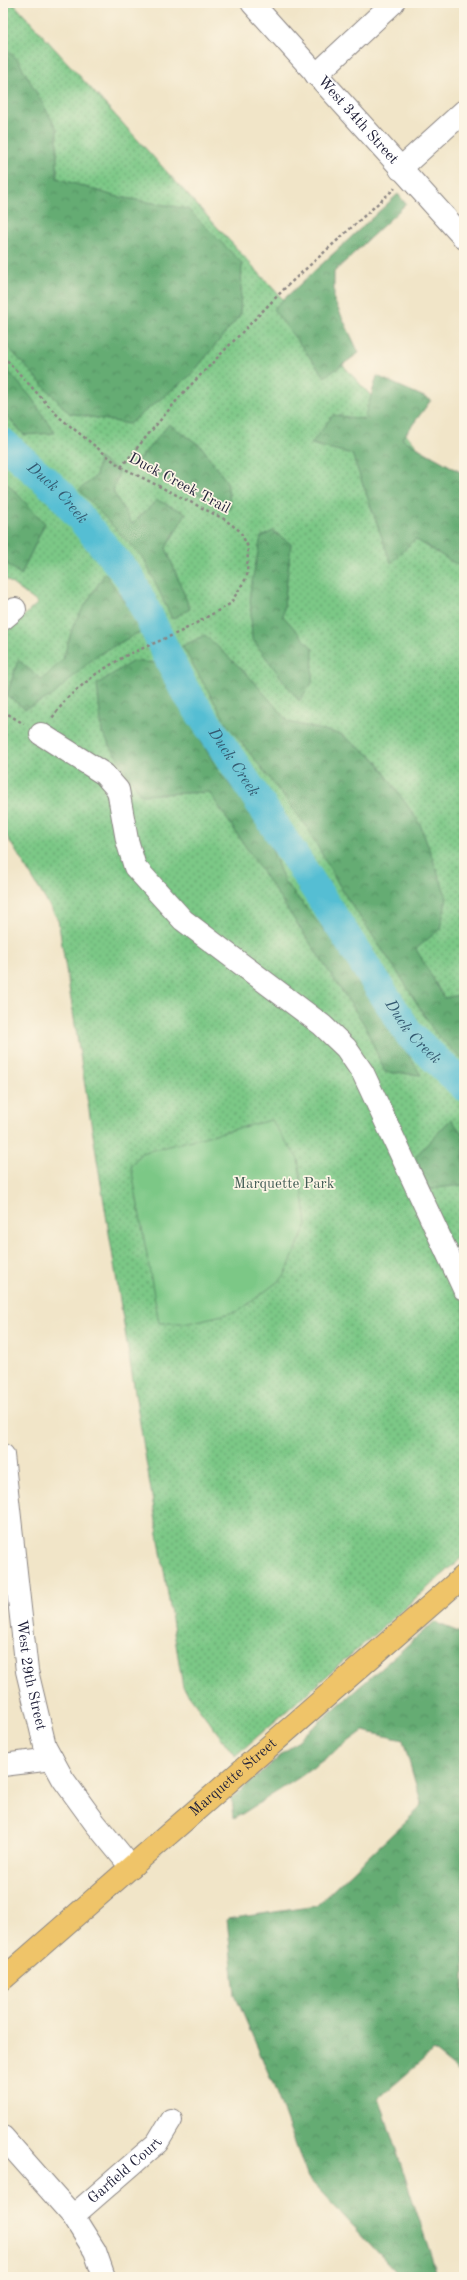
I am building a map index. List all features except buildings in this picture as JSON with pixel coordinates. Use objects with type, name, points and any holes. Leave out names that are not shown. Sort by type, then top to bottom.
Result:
[{"type":"main road","name":"Marquette Street","points":[[3,1979],[464,1576]]},
{"type":"street","name":"West 34th Street","points":[[252,3],[464,238]]},
{"type":"street","points":[[316,75],[393,3]]},
{"type":"street","points":[[404,173],[464,111]]},
{"type":"street","points":[[41,734],[104,774],[118,790],[127,840],[135,867],[183,920],[322,1025],[346,1048],[363,1073],[464,1290]]},
{"type":"street","name":"West 29th Street","points":[[3,1455],[10,1576],[27,1671],[45,1746],[63,1779],[95,1823],[131,1867]]},
{"type":"street","points":[[3,1765],[52,1759]]},
{"type":"street","name":"Garfield Court","points":[[73,2216],[157,2143],[171,2120]]},
{"type":"street","points":[[3,2137],[73,2216],[95,2251],[104,2277]]},
{"type":"path","points":[[121,467],[183,393],[287,286],[404,173]]},
{"type":"path","name":"Duck Creek Trail","points":[[3,356],[59,417],[121,467],[224,519],[240,531],[248,547],[247,577],[230,604],[182,631],[125,656],[96,674],[68,697],[41,734]]},
{"type":"path","points":[[3,711],[41,734]]},
{"type":"green space","name":"Marquette Park","points":[[3,3],[13,3],[464,498],[464,1556],[235,1756],[183,1687],[58,920],[3,830],[3,635],[38,603],[3,577]]},
{"type":"green space","points":[[3,47],[18,60],[57,129],[57,178],[114,196],[188,209],[242,263],[240,315],[191,375],[129,424],[69,413],[3,342]]},
{"type":"green space","points":[[398,194],[406,204],[334,272],[334,300],[359,353],[325,377],[273,309]]},
{"type":"green space","points":[[3,365],[31,397],[55,433],[24,435],[3,412]]},
{"type":"green space","points":[[377,376],[431,400],[402,439],[464,474],[464,569],[415,539],[391,563],[352,454],[311,444],[333,415],[364,419]]},
{"type":"green space","points":[[169,424],[201,446],[227,482],[231,509],[135,464]]},
{"type":"green space","points":[[99,458],[119,472],[113,491],[132,524],[157,500],[186,513],[166,548],[190,609],[172,619],[144,559],[79,490],[96,476]]},
{"type":"green space","points":[[3,479],[45,523],[21,575],[3,561],[3,529],[5,524],[3,523]]},
{"type":"green space","points":[[273,531],[291,544],[283,616],[313,649],[312,683],[299,701],[252,639],[250,592],[261,537]]},
{"type":"green space","points":[[105,573],[143,630],[96,656],[52,696],[25,709],[7,695],[18,660],[42,680],[63,659],[74,623]]},
{"type":"green space","points":[[205,635],[247,674],[289,722],[340,734],[375,759],[420,824],[447,898],[440,929],[416,949],[444,998],[464,994],[464,1061],[435,1033],[402,979],[343,892],[305,824],[227,724],[182,646]]},
{"type":"green space","points":[[133,661],[156,663],[219,772],[262,823],[284,881],[351,963],[421,1075],[385,1072],[364,1024],[209,792],[141,795],[102,733],[97,684]]},
{"type":"green space","points":[[451,1119],[464,1136],[464,1185],[428,1189],[415,1157]]},
{"type":"green space","name":"Marquette Park","points":[[271,1120],[298,1159],[307,1224],[284,1277],[239,1311],[189,1323],[159,1323],[131,1166],[141,1153]]},
{"type":"green space","points":[[434,1622],[464,1634],[464,2076],[433,2051],[379,2098],[438,2277],[401,2277],[308,2178],[273,2084],[235,1995],[227,1919],[316,1906],[422,1806],[403,1740],[363,1731],[300,1777],[234,1819],[232,1798]]},
{"type":"waterway","name":"Duck Creek","points":[[3,443],[61,494],[130,578],[184,689],[251,789],[410,1035],[464,1086]]}]
